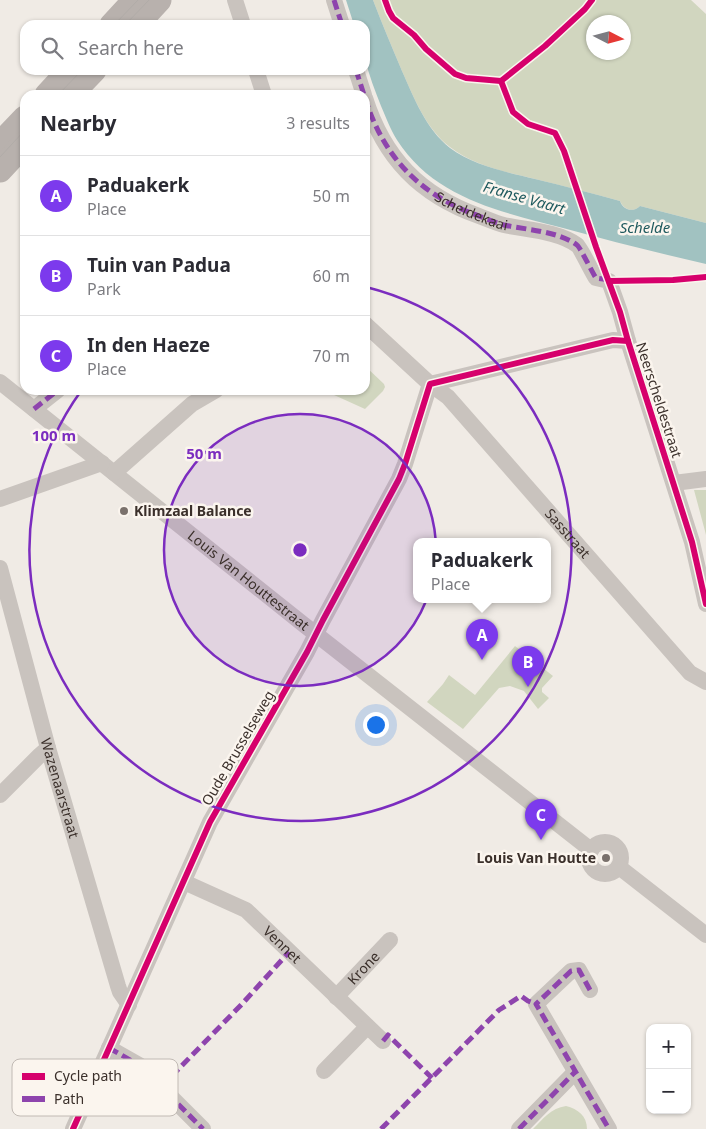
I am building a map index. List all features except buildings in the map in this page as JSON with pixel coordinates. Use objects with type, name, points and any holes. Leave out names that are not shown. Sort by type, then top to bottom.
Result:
[{"type":"main road","points":[[117,20],[135,0]]},
{"type":"main road","points":[[141,20],[159,0]]},
{"type":"main road","points":[[52,90],[65,75]]},
{"type":"main road","points":[[75,90],[89,75]]},
{"type":"main road","points":[[0,144],[20,123]]},
{"type":"main road","points":[[0,170],[20,148]]},
{"type":"street","points":[[235,0],[241,20]]},
{"type":"street","points":[[334,0],[340,20]]},
{"type":"street","points":[[258,75],[262,90]]},
{"type":"street","name":"Scheldekaai","points":[[358,75],[363,90]]},
{"type":"street","name":"Scheldekaai","points":[[370,111],[376,128],[388,148],[402,166],[434,195],[461,210],[502,224],[562,237],[579,246],[596,278],[609,280],[628,341]]},
{"type":"street","name":"Sasstraat","points":[[370,329],[430,384],[448,398],[690,673],[706,682]]},
{"type":"street","name":"Neerscheldestraat","points":[[430,384],[613,340],[628,341],[692,542],[706,604]]},
{"type":"street","name":"Louis Van Houttestraat","points":[[0,382],[591,850],[589,856],[590,864],[594,870],[600,874],[607,875],[619,867],[706,935]]},
{"type":"street","name":"Oude Brusselseweg","points":[[104,1059],[210,822],[308,652],[399,479],[430,384]]},
{"type":"street","points":[[34,409],[52,395]]},
{"type":"street","points":[[0,499],[125,462],[192,404],[207,395]]},
{"type":"street","points":[[674,483],[706,479]]},
{"type":"street","name":"Wazenaarstraat","points":[[0,568],[48,748],[118,986],[129,1005]]},
{"type":"street","points":[[0,795],[48,748]]},
{"type":"street","name":"Vennet","points":[[184,882],[246,910],[383,1042]]},
{"type":"street","name":"Krone","points":[[336,997],[390,940]]},
{"type":"street","points":[[590,990],[578,970],[570,972],[536,1004],[609,1129]]},
{"type":"street","points":[[324,1071],[367,1027]]},
{"type":"street","points":[[109,1048],[128,1059]]},
{"type":"street","points":[[519,1129],[576,1072]]},
{"type":"street","points":[[178,1104],[203,1129]]},
{"type":"street","name":"Oude Brusselseweg","points":[[73,1129],[79,1116]]},
{"type":"green space","points":[[373,0],[691,0],[706,14],[706,223],[640,206],[629,210],[620,201],[502,171],[480,164],[459,154],[442,140],[427,122],[402,71]]},
{"type":"green space","points":[[370,371],[385,387],[365,409],[334,395],[370,395]]},
{"type":"green space","points":[[694,490],[706,490],[706,535],[705,531]]},
{"type":"green space","points":[[515,646],[553,676],[542,688],[542,692],[549,698],[538,709],[524,691],[510,686],[499,688],[463,729],[427,702],[449,675],[475,695]]},
{"type":"green space","points":[[566,1106],[574,1109],[584,1117],[587,1129],[533,1129],[552,1112]]},
{"type":"water","name":"Schelde","points":[[346,0],[373,0],[416,102],[434,132],[450,148],[469,159],[491,168],[620,201],[623,207],[628,210],[640,206],[706,223],[706,264],[516,216],[471,200],[449,189],[430,176],[412,160],[397,140],[374,89],[369,75],[370,20],[352,20]]},
{"type":"tram line","points":[[119,20],[138,0]]},
{"type":"tram line","points":[[130,20],[149,0]]},
{"type":"tram line","points":[[63,90],[77,75]]},
{"type":"tram line","points":[[0,157],[20,135]]},
{"type":"marked path","points":[[334,0],[340,20]]},
{"type":"marked path","points":[[358,75],[362,90]]},
{"type":"marked path","points":[[370,111],[383,139],[394,156],[407,172],[439,197],[458,207],[504,225],[552,234],[569,240],[579,247],[596,278],[610,280]]},
{"type":"marked path","points":[[34,409],[52,395]]},
{"type":"marked path","points":[[178,1070],[242,1004],[289,952]]},
{"type":"marked path","points":[[590,990],[579,970],[571,971],[536,1004],[609,1129]]},
{"type":"marked path","points":[[381,1129],[499,1010],[521,996],[536,1004]]},
{"type":"marked path","points":[[383,1041],[388,1035],[432,1078]]},
{"type":"marked path","points":[[109,1048],[128,1059]]},
{"type":"marked path","points":[[519,1129],[575,1072]]},
{"type":"marked path","points":[[178,1104],[203,1129]]},
{"type":"cycle path","points":[[385,0],[393,18],[455,74],[466,78],[501,81],[545,46],[585,9],[592,0]]},
{"type":"cycle path","points":[[501,81],[513,112],[528,124],[555,133],[564,151],[620,312],[692,542],[706,604]]},
{"type":"cycle path","points":[[609,281],[673,280],[706,277]]},
{"type":"cycle path","points":[[104,1059],[210,822],[307,652],[399,479],[430,384],[613,340],[628,341]]},
{"type":"cycle path","points":[[73,1129],[79,1116]]},
{"type":"place","name":"Klimzaal Balance","points":[[124,511]]},
{"type":"place","name":"Paduakerk","points":[[482,660]]},
{"type":"place","name":"Tuin van Padua","points":[[528,687]]},
{"type":"place","name":"In den Haeze","points":[[541,840]]},
{"type":"place","name":"Louis Van Houtte","points":[[606,858]]},
{"type":"water label","name":"Franse Vaart","points":[[524,198]]}]
